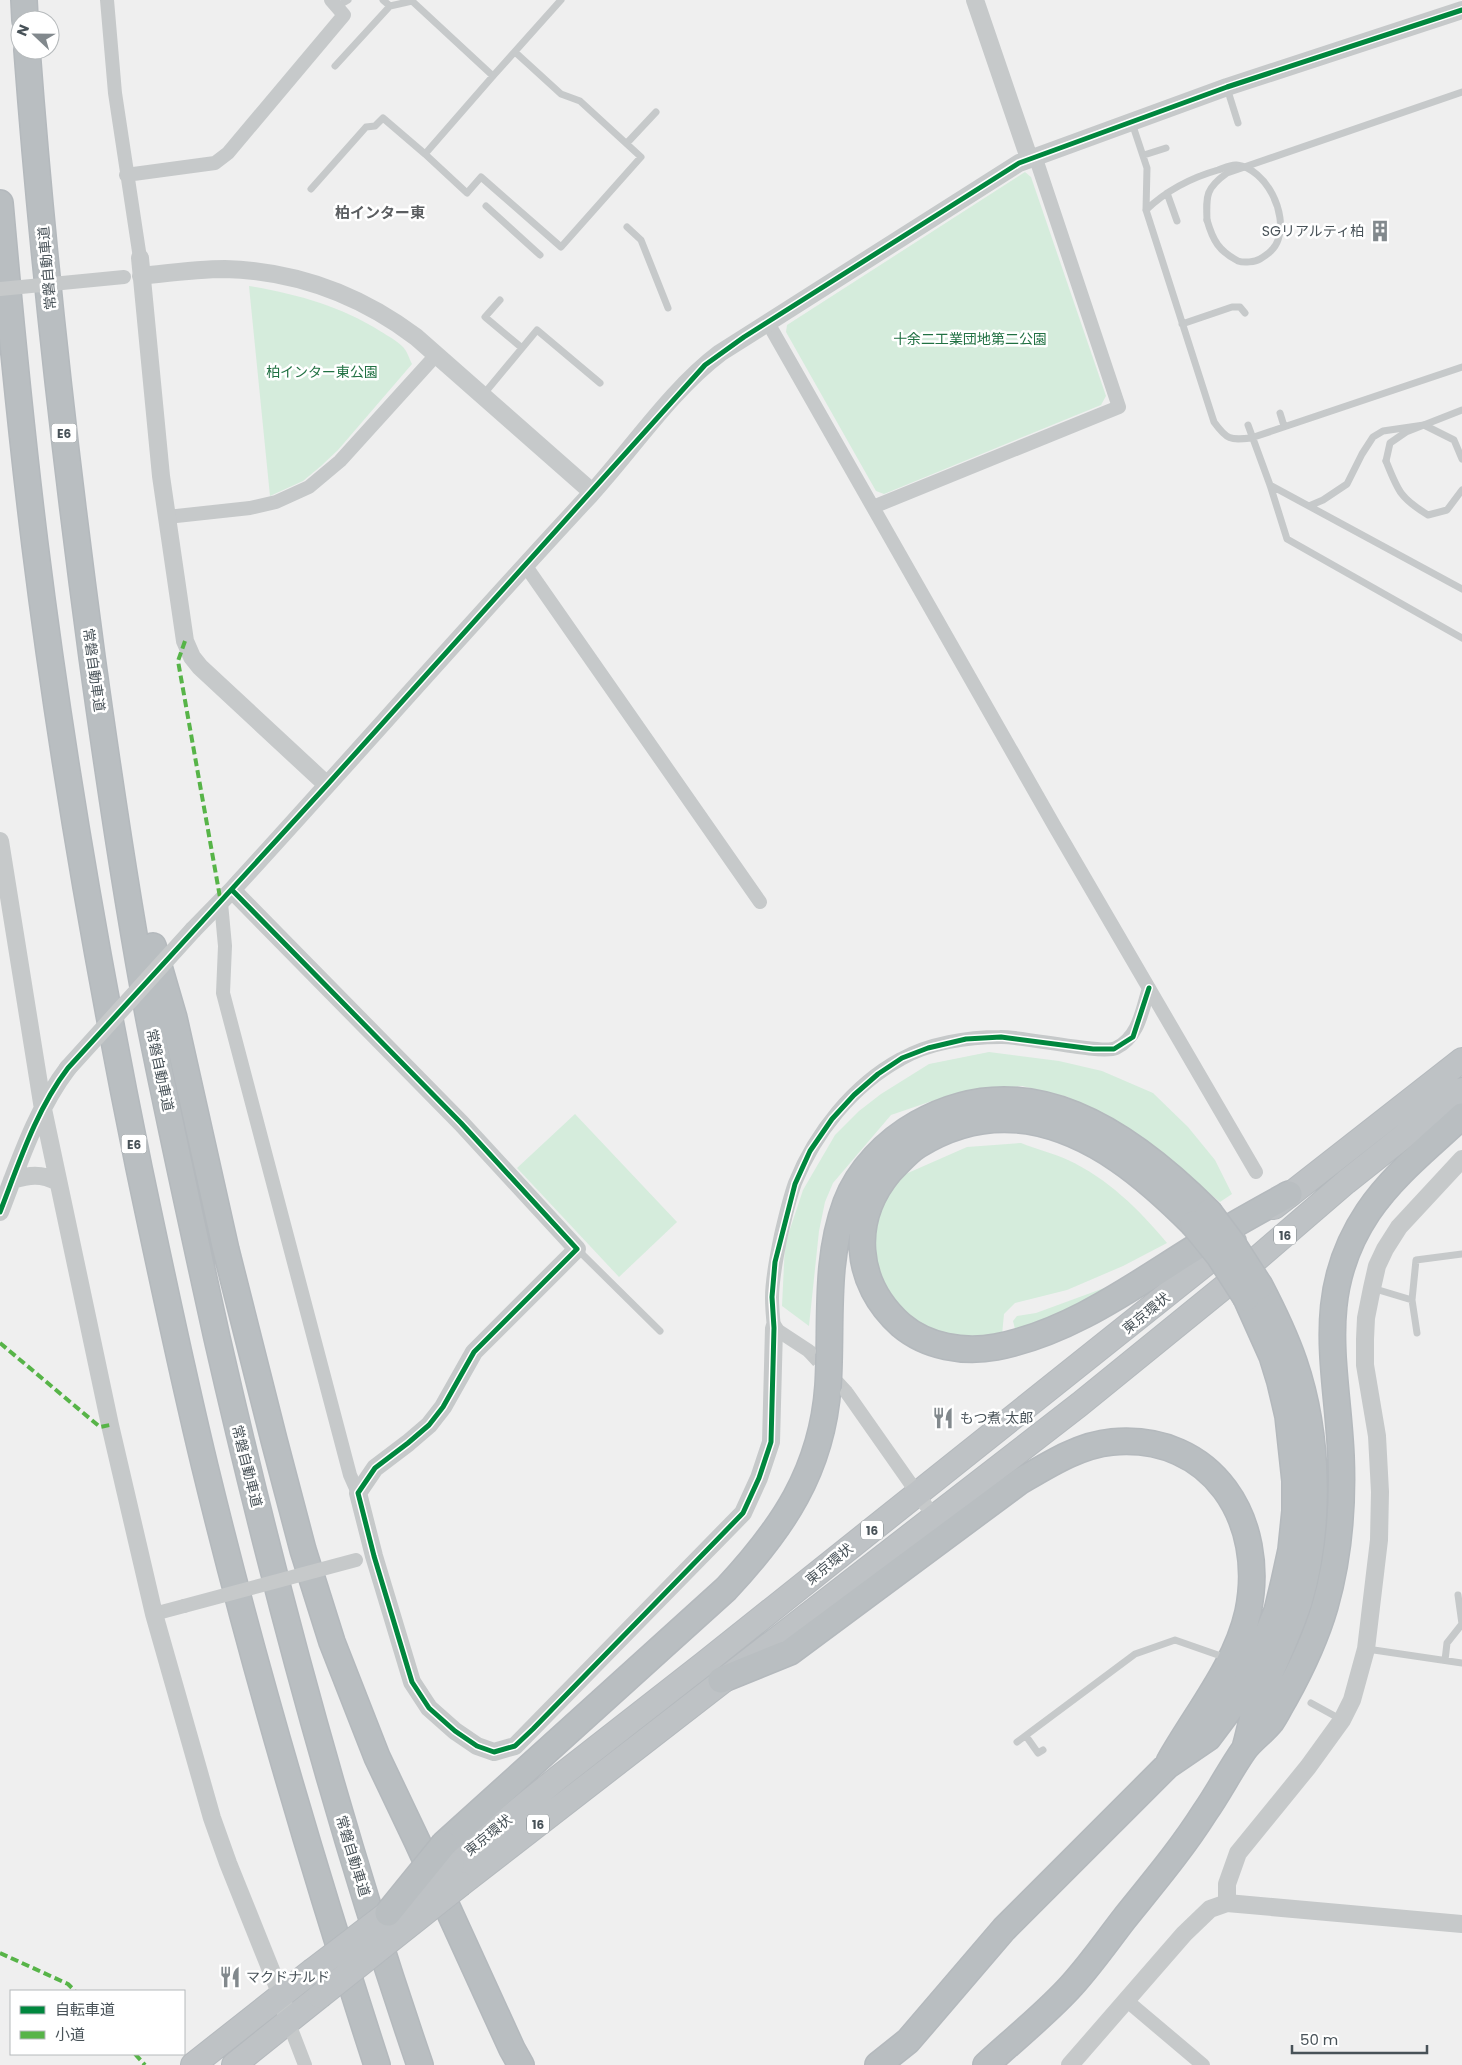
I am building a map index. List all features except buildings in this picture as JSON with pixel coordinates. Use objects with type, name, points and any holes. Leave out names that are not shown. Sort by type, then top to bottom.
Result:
[{"type":"highway","name":"常磐自動車道","points":[[28,60],[56,362],[78,548],[114,814],[150,1021],[199,1257],[245,1462],[291,1642],[347,1838],[420,2065]]},
{"type":"highway","name":"E6","points":[[0,203],[14,363],[35,547],[73,814],[118,1065],[160,1272],[200,1445],[252,1650],[312,1860],[376,2064]]},
{"type":"highway","points":[[114,814],[174,1018],[226,1250],[304,1550],[332,1642],[377,1758],[521,2065]]},
{"type":"highway","name":"東京環状","points":[[234,2065],[320,1996],[452,1864],[559,1777],[1209,1263],[1289,1194],[1462,1060]]},
{"type":"highway","name":"東京環状","points":[[452,1864],[721,1680],[934,1517],[1109,1381],[1224,1287],[1346,1182],[1462,1090]]},
{"type":"highway","points":[[193,2065],[280,1995],[452,1864],[726,1589],[775,1533],[802,1487],[816,1450],[824,1416],[828,1387],[832,1262],[840,1220],[847,1200],[859,1179],[892,1140],[933,1115],[954,1107],[978,1101],[1009,1100],[1046,1104],[1095,1124],[1130,1144],[1158,1164],[1201,1218],[1219,1256],[1253,1292],[1292,1356],[1304,1398],[1311,1439],[1314,1476],[1313,1518],[1299,1600],[1285,1643],[1256,1707],[1245,1748]]},
{"type":"highway","points":[[986,2065],[1071,1986],[1174,1856],[1205,1813],[1245,1748],[1272,1722],[1289,1691],[1309,1649],[1324,1609],[1333,1574],[1339,1534],[1342,1494],[1341,1453],[1334,1379],[1331,1318],[1343,1262],[1367,1213],[1381,1194],[1462,1116]]},
{"type":"highway","points":[[1201,1218],[1110,1154],[1083,1139],[1030,1121],[983,1120],[960,1125],[917,1146],[900,1160],[884,1179],[870,1203],[861,1247],[864,1269],[875,1296],[888,1313],[905,1328],[923,1339],[946,1347],[970,1349],[1010,1344],[1051,1331],[1136,1286],[1194,1248],[1289,1194]]},
{"type":"highway","points":[[878,2065],[908,2040],[1004,1929],[1166,1766],[1208,1738],[1247,1682],[1276,1611],[1291,1550],[1295,1511],[1295,1481],[1288,1416],[1280,1382],[1253,1292]]},
{"type":"highway","points":[[721,1680],[790,1652],[1019,1482],[1054,1462],[1110,1442],[1135,1441],[1162,1446],[1184,1455],[1205,1468],[1222,1486],[1238,1507],[1247,1532],[1252,1558],[1252,1585],[1241,1638],[1229,1663],[1166,1766]]},
{"type":"highway","points":[[896,2065],[908,2040]]},
{"type":"street","points":[[107,0],[111,60],[126,175],[140,258],[133,277],[185,641],[192,657],[327,785]]},
{"type":"street","points":[[873,507],[1119,407],[975,0]]},
{"type":"street","points":[[126,175],[215,163],[228,152],[344,15],[338,2]]},
{"type":"street","points":[[0,1212],[53,1087],[68,1068],[327,785],[705,365],[1019,162],[1132,123],[1227,87],[1462,10]]},
{"type":"street","points":[[0,289],[224,270],[263,273],[300,279],[330,288],[373,308],[397,323],[437,354],[592,492]]},
{"type":"street","points":[[768,323],[1256,1172]]},
{"type":"street","points":[[168,517],[250,508],[276,502],[309,487],[326,475],[340,461],[437,354]]},
{"type":"street","points":[[525,565],[760,902]]},
{"type":"street","points":[[0,841],[43,1109],[108,1415],[154,1614],[212,1818],[280,1995],[304,2065]]},
{"type":"street","points":[[226,896],[223,993],[350,1475],[358,1493],[374,1556],[412,1682],[429,1708],[455,1731],[478,1746],[494,1752],[515,1746],[743,1513],[760,1478],[771,1442],[774,1328],[772,1298],[775,1262],[795,1184],[810,1151],[832,1118],[878,1074],[902,1058],[928,1048],[966,1039],[1002,1037],[1092,1049],[1114,1049],[1133,1037],[1149,988]]},
{"type":"street","points":[[226,896],[461,1123],[577,1250],[474,1352],[443,1407],[429,1424],[408,1443],[375,1468],[358,1493]]},
{"type":"street","points":[[1227,1903],[1227,1884],[1238,1853],[1308,1767],[1342,1720],[1352,1700],[1366,1649],[1380,1540],[1380,1492],[1376,1436],[1365,1365],[1364,1339],[1372,1288],[1377,1266],[1399,1227],[1462,1159]]},
{"type":"street","points":[[12,1180],[30,1174],[47,1176],[58,1182]]},
{"type":"street","points":[[774,1328],[809,1351]]},
{"type":"street","points":[[846,1393],[934,1517]]},
{"type":"street","points":[[154,1614],[374,1556]]},
{"type":"street","points":[[1070,2065],[1184,1934],[1210,1909],[1227,1903],[1462,1924]]},
{"type":"street","points":[[1126,2000],[1203,2065]]},
{"type":"lane","points":[[383,0],[390,6]]},
{"type":"lane","points":[[425,154],[561,0]]},
{"type":"lane","points":[[335,66],[390,6],[412,2],[493,76]]},
{"type":"lane","points":[[311,189],[366,127],[375,126],[383,118],[467,193],[481,177],[561,247],[641,157],[580,101],[561,94],[515,52]]},
{"type":"lane","points":[[1227,87],[1238,123]]},
{"type":"lane","points":[[1146,210],[1167,193],[1201,175],[1235,164],[1251,169],[1271,190],[1277,203],[1281,221],[1278,240],[1270,252],[1257,261],[1241,262],[1217,246],[1207,220],[1206,197],[1214,183],[1227,173],[1462,92]]},
{"type":"lane","points":[[627,144],[656,112]]},
{"type":"lane","points":[[1132,123],[1147,168],[1146,210],[1214,422],[1223,434],[1233,440],[1251,438],[1462,366]]},
{"type":"lane","points":[[1144,155],[1166,148]]},
{"type":"lane","points":[[1167,193],[1177,221]]},
{"type":"lane","points":[[486,206],[540,255]]},
{"type":"lane","points":[[627,227],[641,240],[668,308]]},
{"type":"lane","points":[[500,300],[485,316],[522,348]]},
{"type":"lane","points":[[1182,324],[1232,307],[1240,307],[1245,313]]},
{"type":"lane","points":[[482,395],[537,330],[600,383]]},
{"type":"lane","points":[[1462,410],[1406,432],[1390,443],[1386,461],[1397,488],[1408,504],[1428,515],[1447,510],[1462,490]]},
{"type":"lane","points":[[1280,413],[1284,426]]},
{"type":"lane","points":[[1248,424],[1251,438],[1270,485],[1287,539],[1462,638]]},
{"type":"lane","points":[[1309,506],[1323,500],[1347,484],[1373,437],[1383,431],[1424,424],[1454,440],[1462,459]]},
{"type":"lane","points":[[1270,485],[1462,589]]},
{"type":"lane","points":[[577,1250],[660,1330]]},
{"type":"lane","points":[[1417,1333],[1412,1300],[1416,1260],[1462,1254]]},
{"type":"lane","points":[[1372,1288],[1412,1300]]},
{"type":"lane","points":[[1444,1660],[1447,1643],[1462,1624],[1458,1595]]},
{"type":"lane","points":[[1018,1742],[1135,1654],[1176,1640],[1218,1655]]},
{"type":"lane","points":[[1366,1649],[1462,1663]]},
{"type":"lane","points":[[1311,1703],[1342,1720]]},
{"type":"lane","points":[[1026,1736],[1038,1753],[1043,1750]]},
{"type":"green space","name":"十余二工業団地第二公園","points":[[1025,172],[1031,177],[1106,396],[1101,405],[884,494],[876,491],[786,332],[787,325]]},
{"type":"green space","name":"柏インター東公園","points":[[249,286],[301,297],[365,322],[398,342],[406,351],[412,364],[338,450],[321,466],[303,481],[270,496]]},
{"type":"green space","points":[[989,1052],[1059,1061],[1102,1071],[1153,1093],[1188,1127],[1215,1160],[1232,1194],[1220,1202],[1155,1149],[1068,1097],[1022,1086],[981,1090],[932,1101],[891,1115],[833,1183],[825,1202],[819,1231],[809,1326],[782,1306],[785,1244],[803,1190],[835,1135],[859,1111],[881,1094],[929,1064]]},
{"type":"green space","points":[[575,1114],[677,1222],[619,1277],[517,1168]]},
{"type":"green space","points":[[1021,1143],[1068,1160],[1096,1176],[1134,1207],[1167,1243],[1123,1266],[1067,1290],[1015,1303],[1004,1314],[1002,1335],[966,1339],[931,1331],[905,1319],[881,1285],[871,1251],[877,1210],[901,1176],[967,1147]]},
{"type":"green space","points":[[1126,1280],[1127,1285],[1016,1333],[1013,1321],[1017,1316],[1036,1313]]},
{"type":"tunnel","points":[[809,1351],[847,1393]]},
{"type":"marked path","points":[[185,641],[178,661],[221,903]]},
{"type":"marked path","points":[[0,1343],[100,1427],[110,1425]]},
{"type":"marked path","points":[[0,1953],[68,1984],[74,1990]]},
{"type":"marked path","points":[[136,2055],[145,2065]]},
{"type":"cycle path","points":[[0,1212],[37,1119],[68,1068],[327,785],[705,365],[744,337],[1019,163],[1227,87],[1462,10]]},
{"type":"cycle path","points":[[232,890],[461,1123],[577,1249],[474,1352],[443,1407],[429,1425],[375,1468],[358,1493],[374,1556],[412,1682],[429,1708],[455,1731],[477,1746],[494,1752],[515,1746],[533,1729],[743,1513],[759,1478],[771,1442],[774,1328],[772,1297],[775,1262],[795,1184],[810,1151],[832,1119],[854,1095],[878,1074],[902,1058],[928,1048],[966,1039],[1001,1037],[1093,1049],[1114,1049],[1133,1037],[1149,988]]},
{"type":"place","name":"SGリアルティ柏","points":[[1380,231]]},
{"type":"place","name":"もつ煮 太郎","points":[[943,1418]]},
{"type":"place","name":"マクドナルド","points":[[230,1977]]},
{"type":"district","name":"柏インター東","points":[[380,212]]}]
